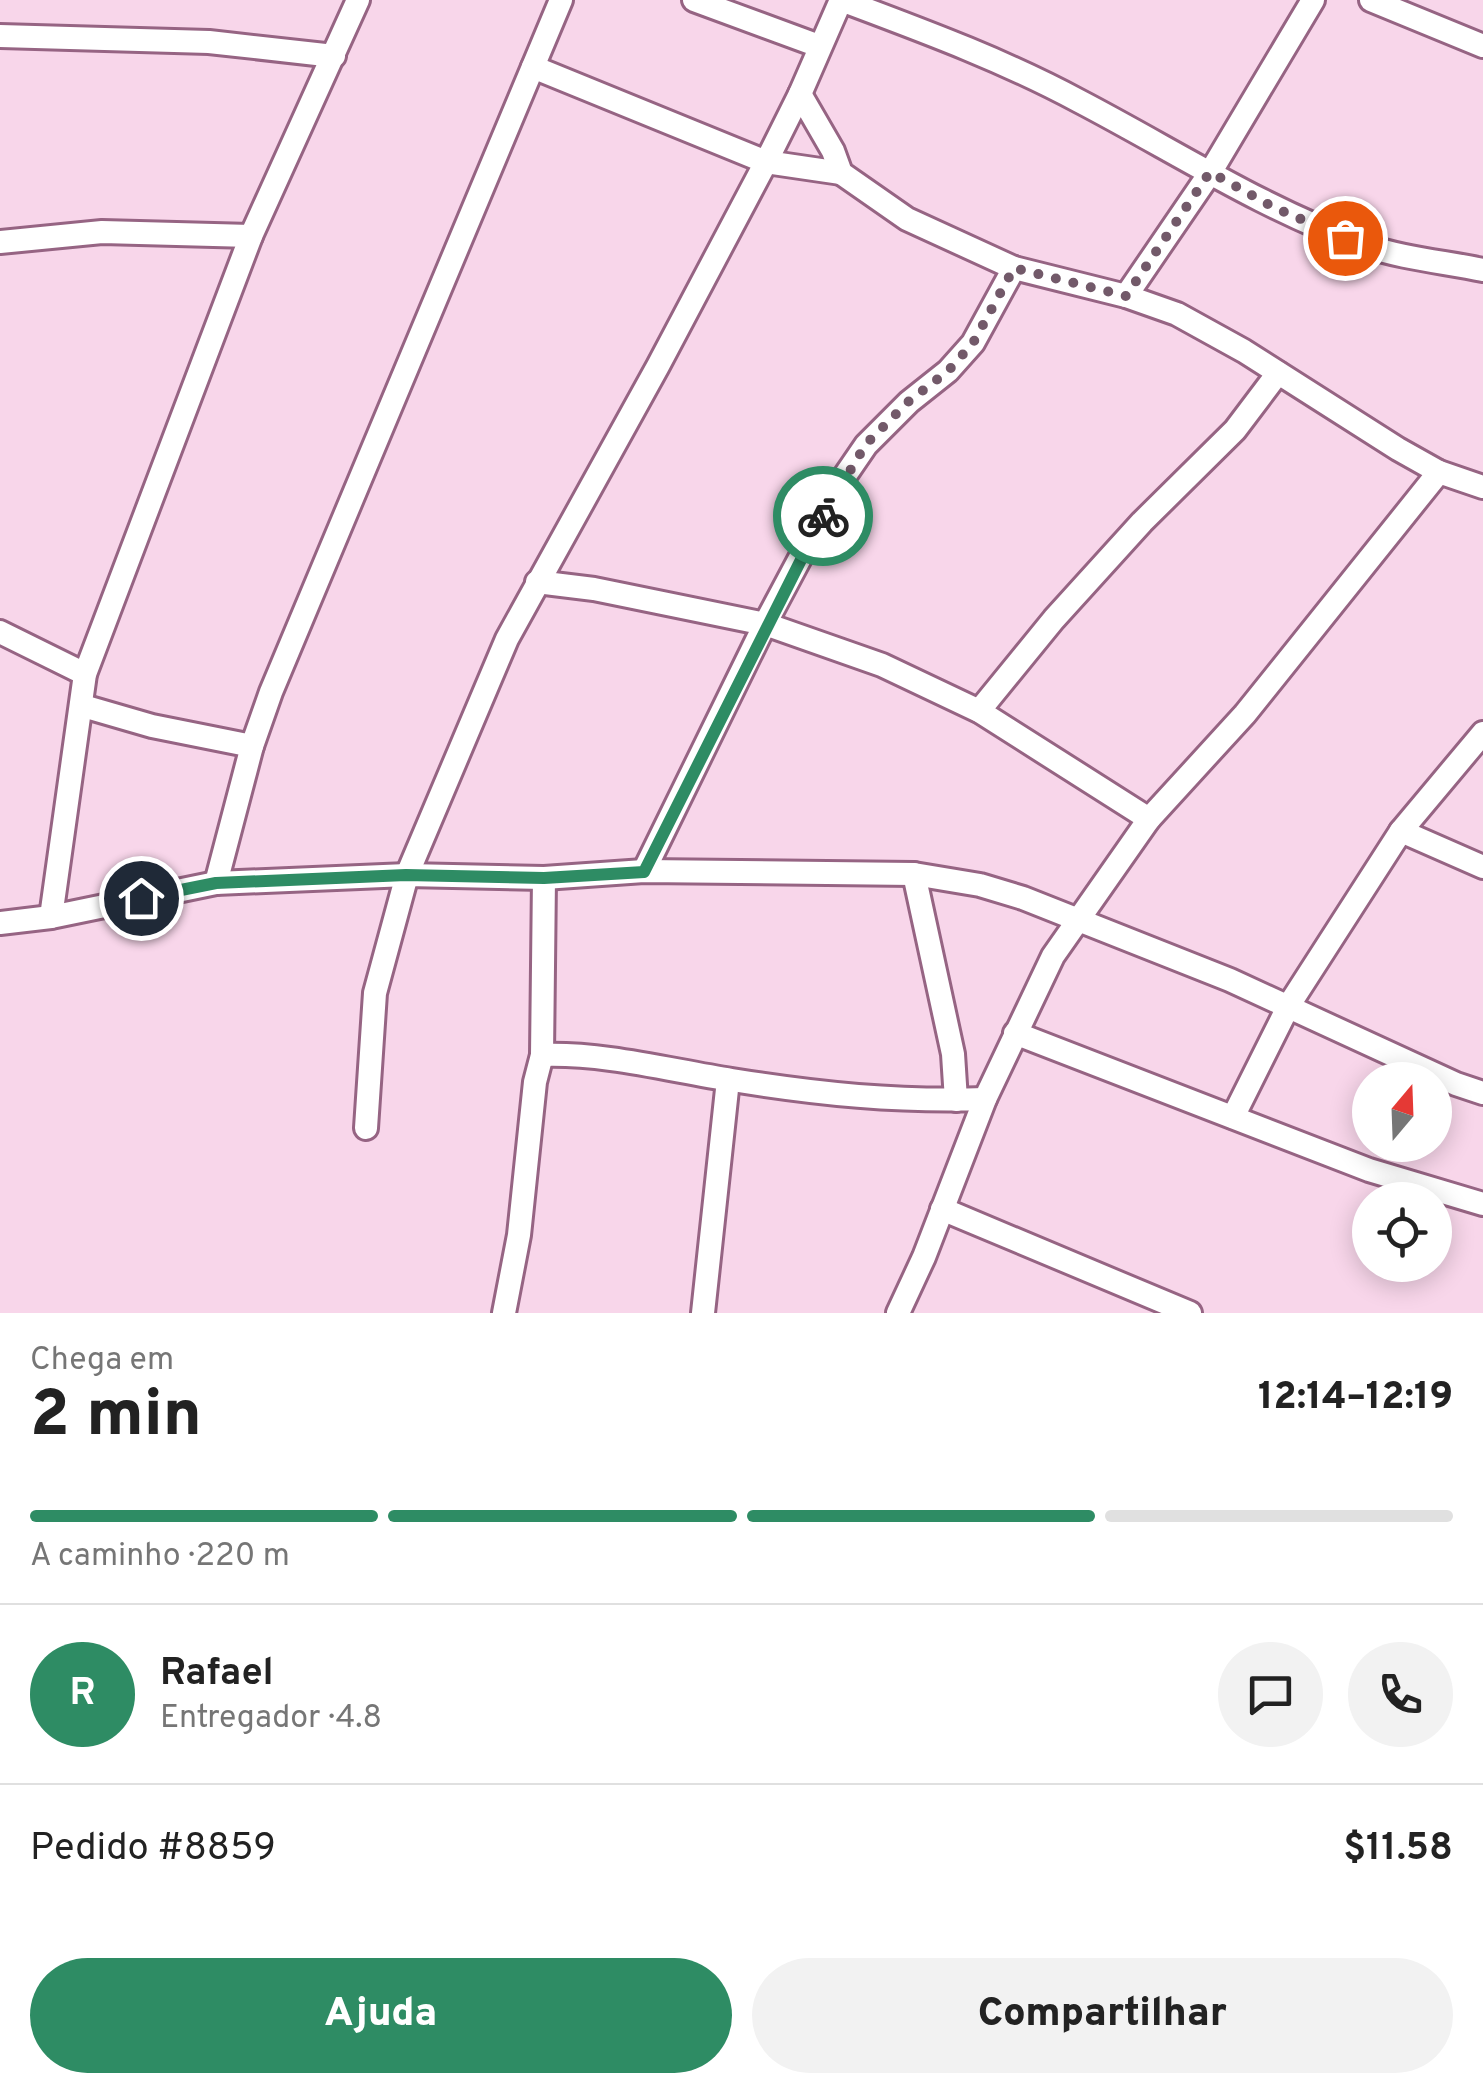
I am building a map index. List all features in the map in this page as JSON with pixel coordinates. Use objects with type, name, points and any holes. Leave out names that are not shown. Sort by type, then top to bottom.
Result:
[{"type":"street","points":[[51,917],[85,674],[251,236],[358,0]]},
{"type":"street","points":[[216,883],[252,746],[296,631],[561,0]]},
{"type":"street","points":[[694,0],[819,46]]},
{"type":"street","points":[[366,1128],[375,993],[406,875],[507,638],[766,162],[840,0],[923,30],[1074,98],[1275,208],[1368,247],[1483,270]]},
{"type":"street","points":[[1126,296],[1210,172],[1313,0]]},
{"type":"street","points":[[1371,0],[1483,46]]},
{"type":"street","points":[[0,36],[208,42],[334,56]]},
{"type":"street","points":[[533,66],[766,162],[841,173],[907,219],[1014,268],[1126,296],[1177,314],[1439,472],[1483,487]]},
{"type":"street","points":[[800,94],[834,151],[841,173]]},
{"type":"street","points":[[0,242],[102,232],[251,236]]},
{"type":"street","points":[[644,872],[840,483],[866,444],[908,402],[948,371],[973,343],[1014,268]]},
{"type":"street","points":[[979,711],[1054,619],[1142,522],[1234,430],[1278,373]]},
{"type":"street","points":[[898,1313],[985,1099],[1053,956],[1149,819],[1245,714],[1439,472]]},
{"type":"street","points":[[537,582],[653,600],[766,624],[882,665],[979,711],[1149,819]]},
{"type":"street","points":[[0,632],[85,674]]},
{"type":"street","points":[[83,706],[152,726],[252,746]]},
{"type":"street","points":[[1233,1117],[1289,1005],[1401,832],[1483,733]]},
{"type":"street","points":[[1401,832],[1483,868]]},
{"type":"street","points":[[0,923],[51,917],[216,883],[406,875],[544,878],[644,872],[914,874],[980,885],[1023,898],[1289,1005],[1329,1027],[1483,1092]]},
{"type":"street","points":[[914,874],[953,1054],[956,1100]]},
{"type":"street","points":[[504,1313],[519,1236],[535,1082],[542,1055],[544,878]]},
{"type":"street","points":[[1014,1033],[1369,1170],[1483,1204]]},
{"type":"street","points":[[542,1055],[579,1054],[628,1060],[728,1080],[864,1099],[985,1099]]},
{"type":"street","points":[[704,1313],[728,1080]]},
{"type":"street","points":[[942,1209],[1146,1305],[1190,1313]]},
{"type":"way so far","points":[[823,516],[866,444],[908,402],[948,371],[973,343],[1014,268],[1126,296],[1210,172],[1275,208],[1345,238]]},
{"type":"route","points":[[141,898],[216,883],[406,875],[544,878],[644,872],[823,516]]}]
